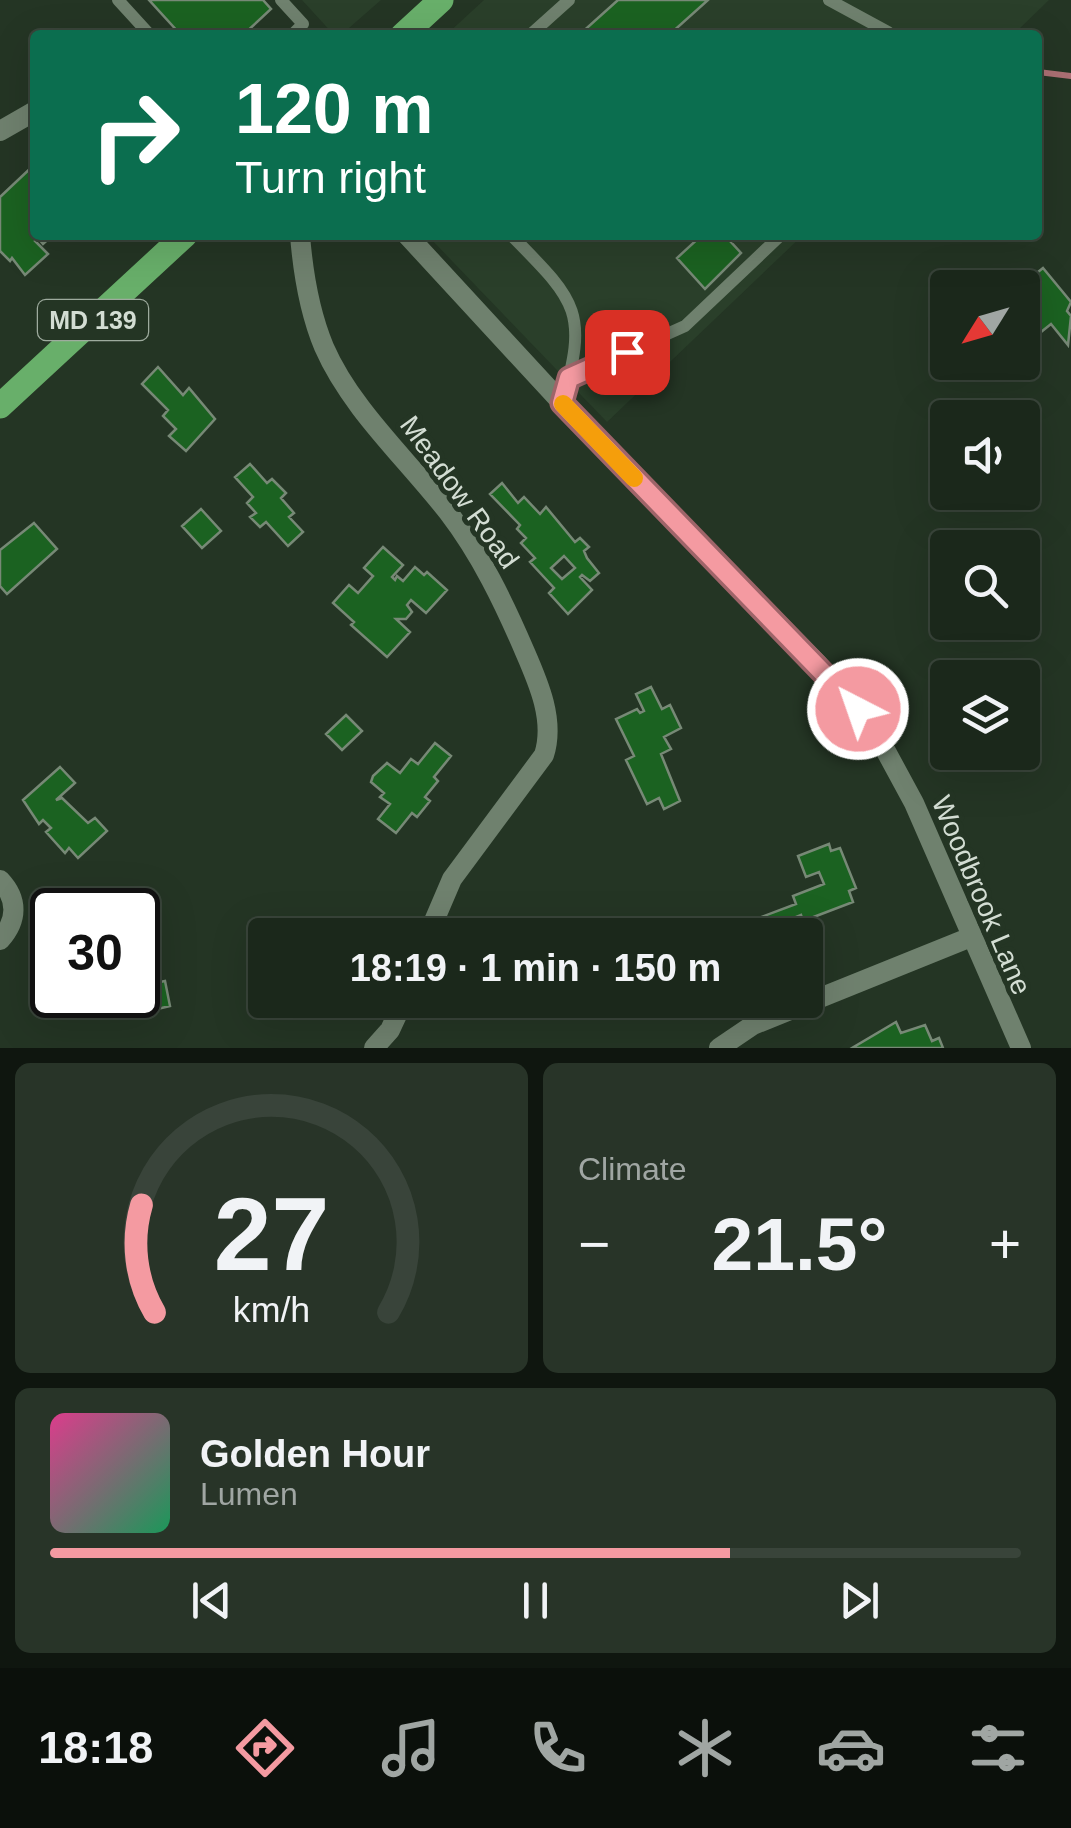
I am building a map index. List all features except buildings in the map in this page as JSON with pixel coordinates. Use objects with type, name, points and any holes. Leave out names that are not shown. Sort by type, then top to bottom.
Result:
[{"type":"main road","points":[[408,30],[435,2]]},
{"type":"main road","name":"MD 139","points":[[0,406],[179,240]]},
{"type":"street","points":[[0,130],[30,114]]},
{"type":"street","name":"Meadow Road","points":[[301,240],[312,312],[325,349],[362,406],[448,512],[484,566],[534,673],[547,716],[549,738],[544,755],[463,863],[436,918]]},
{"type":"street","name":"Woodbrook Lane","points":[[419,240],[562,403],[818,664],[875,731],[914,802],[1021,1048]]},
{"type":"street","points":[[0,880],[12,895],[15,914],[0,940]]},
{"type":"street","points":[[719,1048],[753,1025],[971,938]]},
{"type":"street","points":[[374,1048],[396,1018]]},
{"type":"lane","points":[[118,0],[145,30]]},
{"type":"lane","points":[[281,0],[304,24],[297,30]]},
{"type":"lane","points":[[536,30],[569,0]]},
{"type":"lane","points":[[829,0],[884,30]]},
{"type":"lane","points":[[515,240],[572,303],[576,338],[562,403]]},
{"type":"lane","points":[[569,378],[684,326],[776,240]]},
{"type":"shaded area","points":[[302,0],[381,0],[347,30],[329,30]]},
{"type":"shaded area","points":[[484,0],[1049,0],[1018,30],[451,30]]},
{"type":"shaded area","points":[[432,240],[798,240],[607,422]]},
{"type":"waterway","points":[[1042,72],[1071,76]]},
{"type":"slow traffic","points":[[563,404],[634,478]]},
{"type":"route","points":[[627,352],[569,378],[562,403],[858,709]]}]
